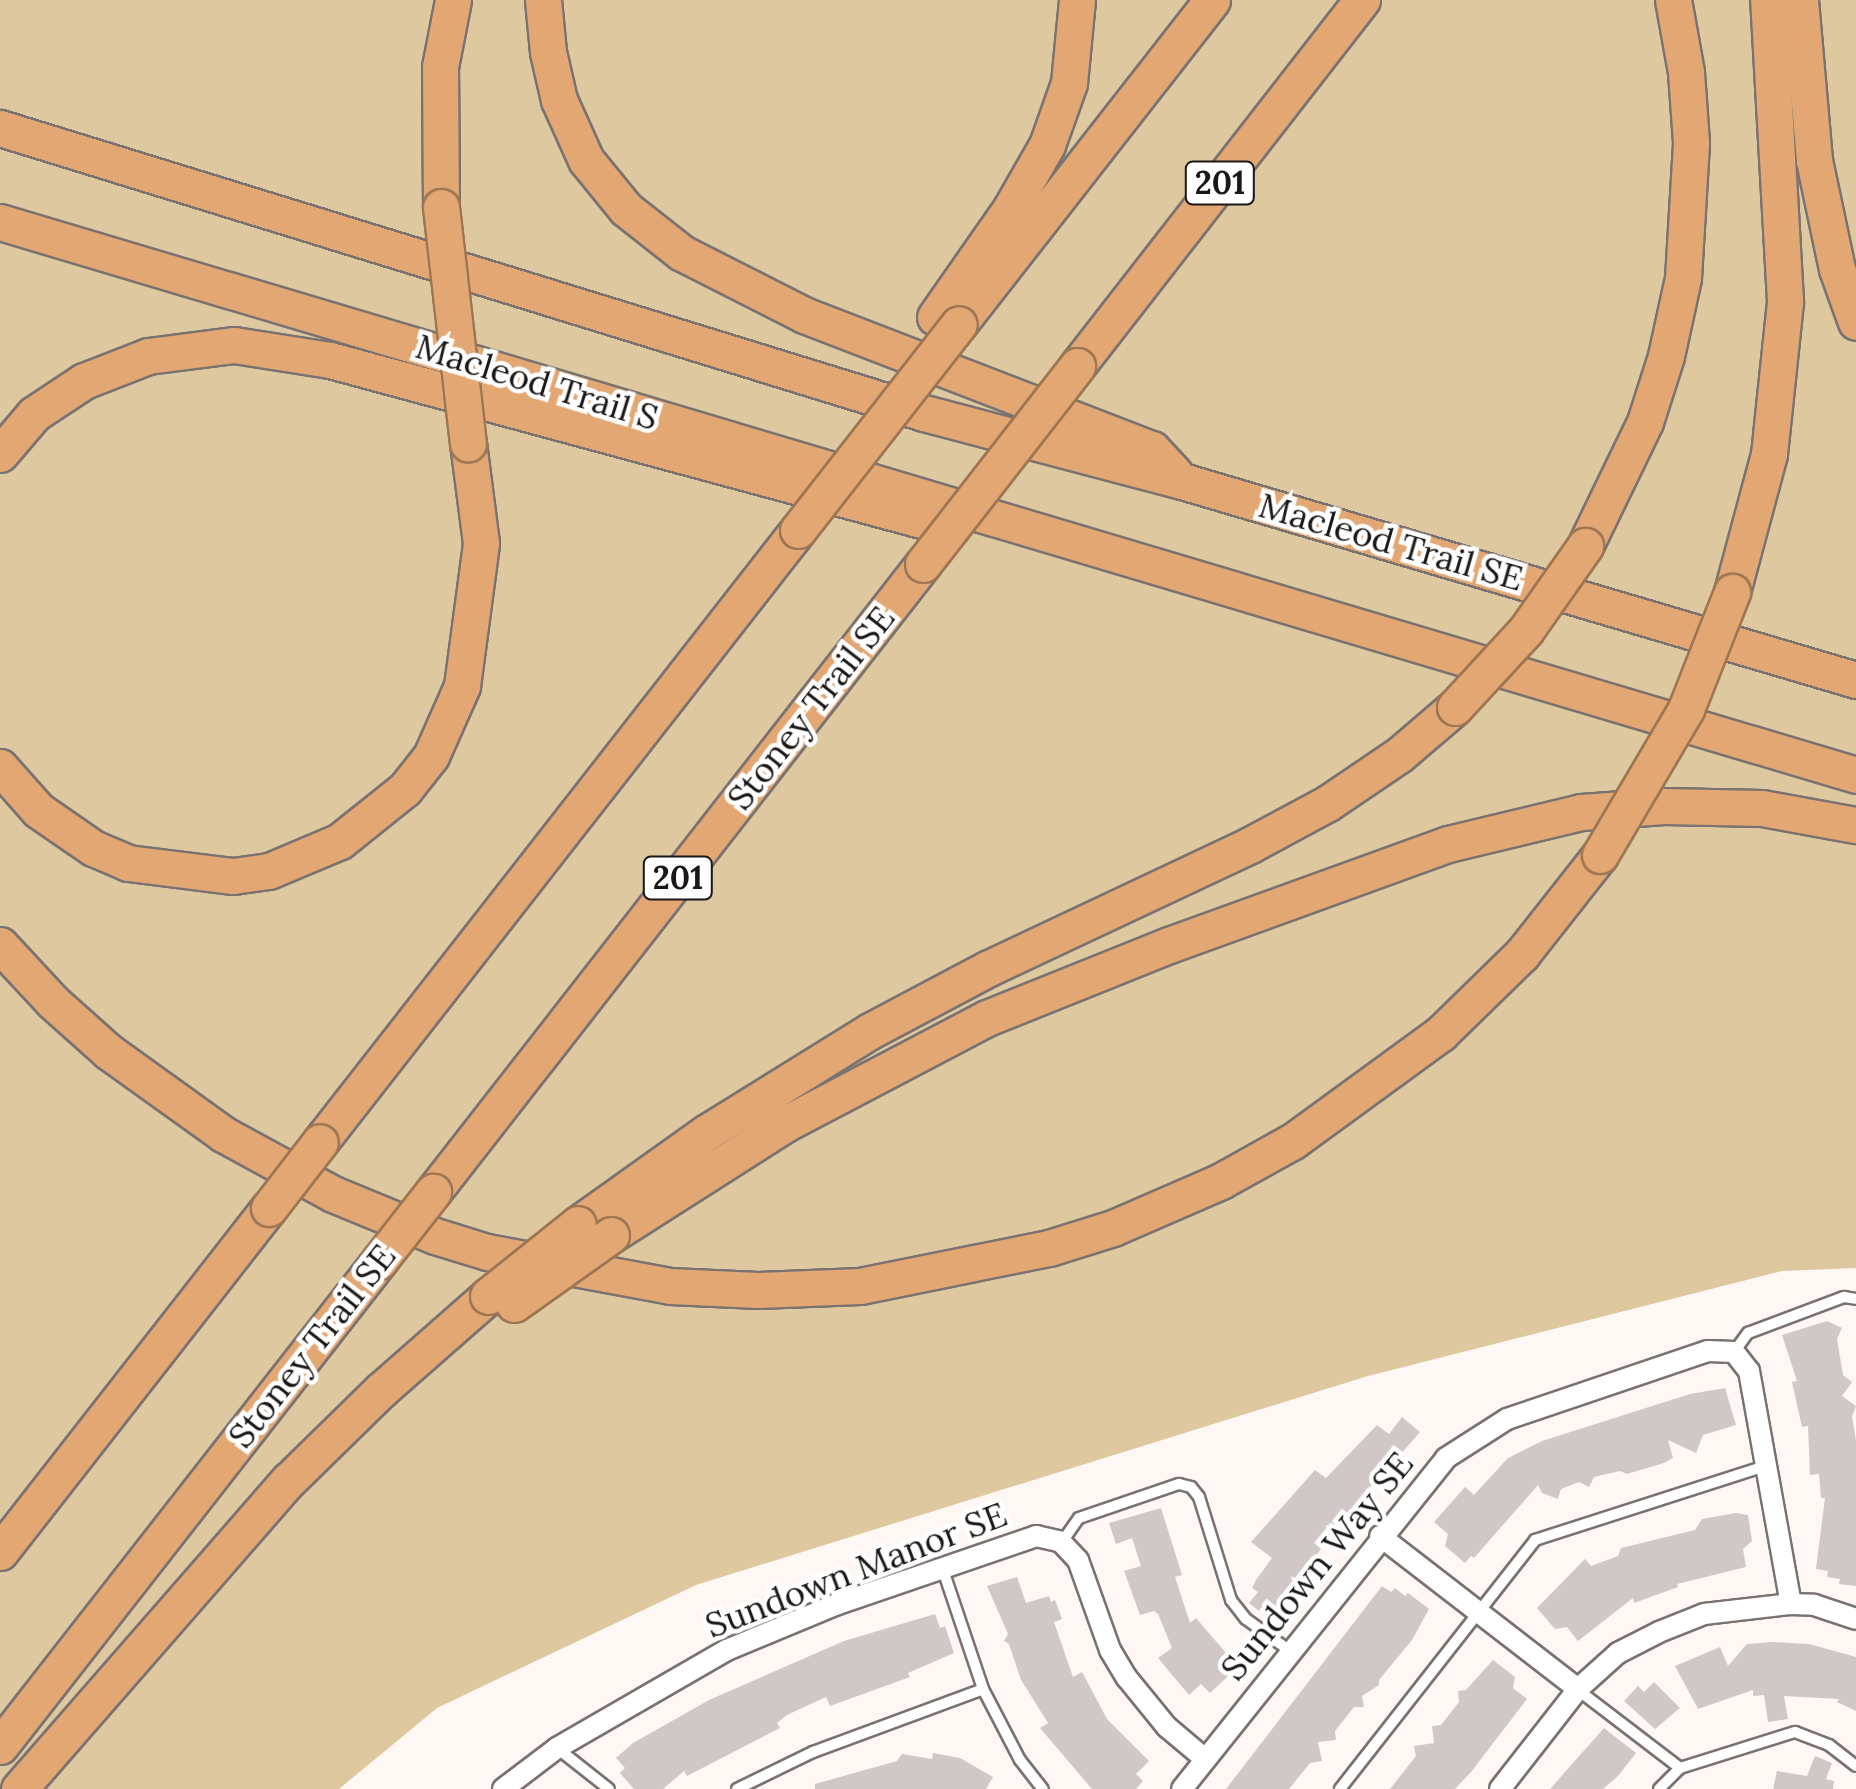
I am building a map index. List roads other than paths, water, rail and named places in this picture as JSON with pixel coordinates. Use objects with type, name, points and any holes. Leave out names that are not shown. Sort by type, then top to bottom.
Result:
[{"type":"highway","points":[[0,767],[38,810],[79,839],[128,863],[157,870],[233,876],[269,871],[340,840],[405,790],[431,756],[462,686],[481,543],[441,207],[440,67],[453,0]]},
{"type":"highway","points":[[544,0],[548,52],[559,100],[586,160],[626,209],[682,253],[804,315],[1152,449],[1182,481]]},
{"type":"highway","points":[[947,320],[1047,145],[1069,84],[1077,0]]},
{"type":"highway","points":[[0,1552],[830,489],[947,320],[1212,0]]},
{"type":"highway","name":"Stoney Trail SE","points":[[0,1746],[1362,0]]},
{"type":"highway","points":[[19,1789],[289,1480],[501,1300],[578,1224],[741,1109],[882,1024],[1328,803],[1399,755],[1454,707],[1526,630],[1584,546],[1616,489],[1651,406],[1682,278],[1691,142],[1686,72],[1674,0]]},
{"type":"highway","points":[[0,944],[53,1002],[109,1052],[223,1134],[333,1194],[435,1236],[487,1252],[670,1286],[758,1290],[860,1286],[1049,1248],[1113,1228],[1221,1181],[1293,1141],[1441,1033],[1522,954],[1600,855],[1686,709],[1732,592],[1769,454],[1784,319],[1782,192],[1768,0]]},
{"type":"highway","points":[[1800,0],[1814,160],[1837,269],[1856,322]]},
{"type":"highway","name":"Macleod Trail SE","points":[[0,128],[924,413],[1182,481],[1856,680]]},
{"type":"highway","name":"Macleod Trail S","points":[[0,222],[1074,544]]},
{"type":"highway","points":[[0,454],[34,414],[84,381],[148,356],[234,345],[330,360],[896,516],[1000,539],[1074,544],[1856,775]]},
{"type":"highway","points":[[501,1300],[785,1124],[987,1018],[1169,946],[1448,844],[1581,812],[1664,806],[1762,808],[1856,825]]},
{"type":"street","name":"Sundown Way SE","points":[[1182,1789],[1430,1474],[1485,1430],[1530,1410],[1708,1351],[1734,1352]]},
{"type":"street","points":[[1734,1352],[1749,1371],[1769,1465],[1791,1604]]},
{"type":"street","name":"Sundown Manor SE","points":[[503,1789],[557,1748],[727,1650],[834,1605],[1036,1536],[1061,1542],[1078,1560],[1110,1650],[1127,1678],[1167,1727],[1205,1759]]},
{"type":"street","points":[[1380,1536],[1578,1690]]},
{"type":"street","points":[[1500,1789],[1578,1690],[1618,1653],[1659,1632],[1704,1614],[1791,1604],[1814,1605],[1856,1619]]},
{"type":"lane","points":[[1734,1352],[1748,1333],[1844,1296],[1856,1299]]},
{"type":"lane","points":[[1340,1789],[1536,1540],[1769,1465]]},
{"type":"lane","points":[[1061,1542],[1079,1518],[1179,1484],[1191,1487],[1199,1497],[1230,1600],[1246,1619],[1290,1650]]},
{"type":"lane","points":[[943,1570],[982,1690],[1020,1760],[1043,1789]]},
{"type":"lane","points":[[737,1789],[813,1752],[982,1690]]},
{"type":"lane","points":[[1578,1690],[1680,1768]]},
{"type":"lane","points":[[1660,1789],[1680,1768],[1795,1732],[1829,1744],[1856,1766]]},
{"type":"lane","points":[[557,1748],[609,1789]]}]
